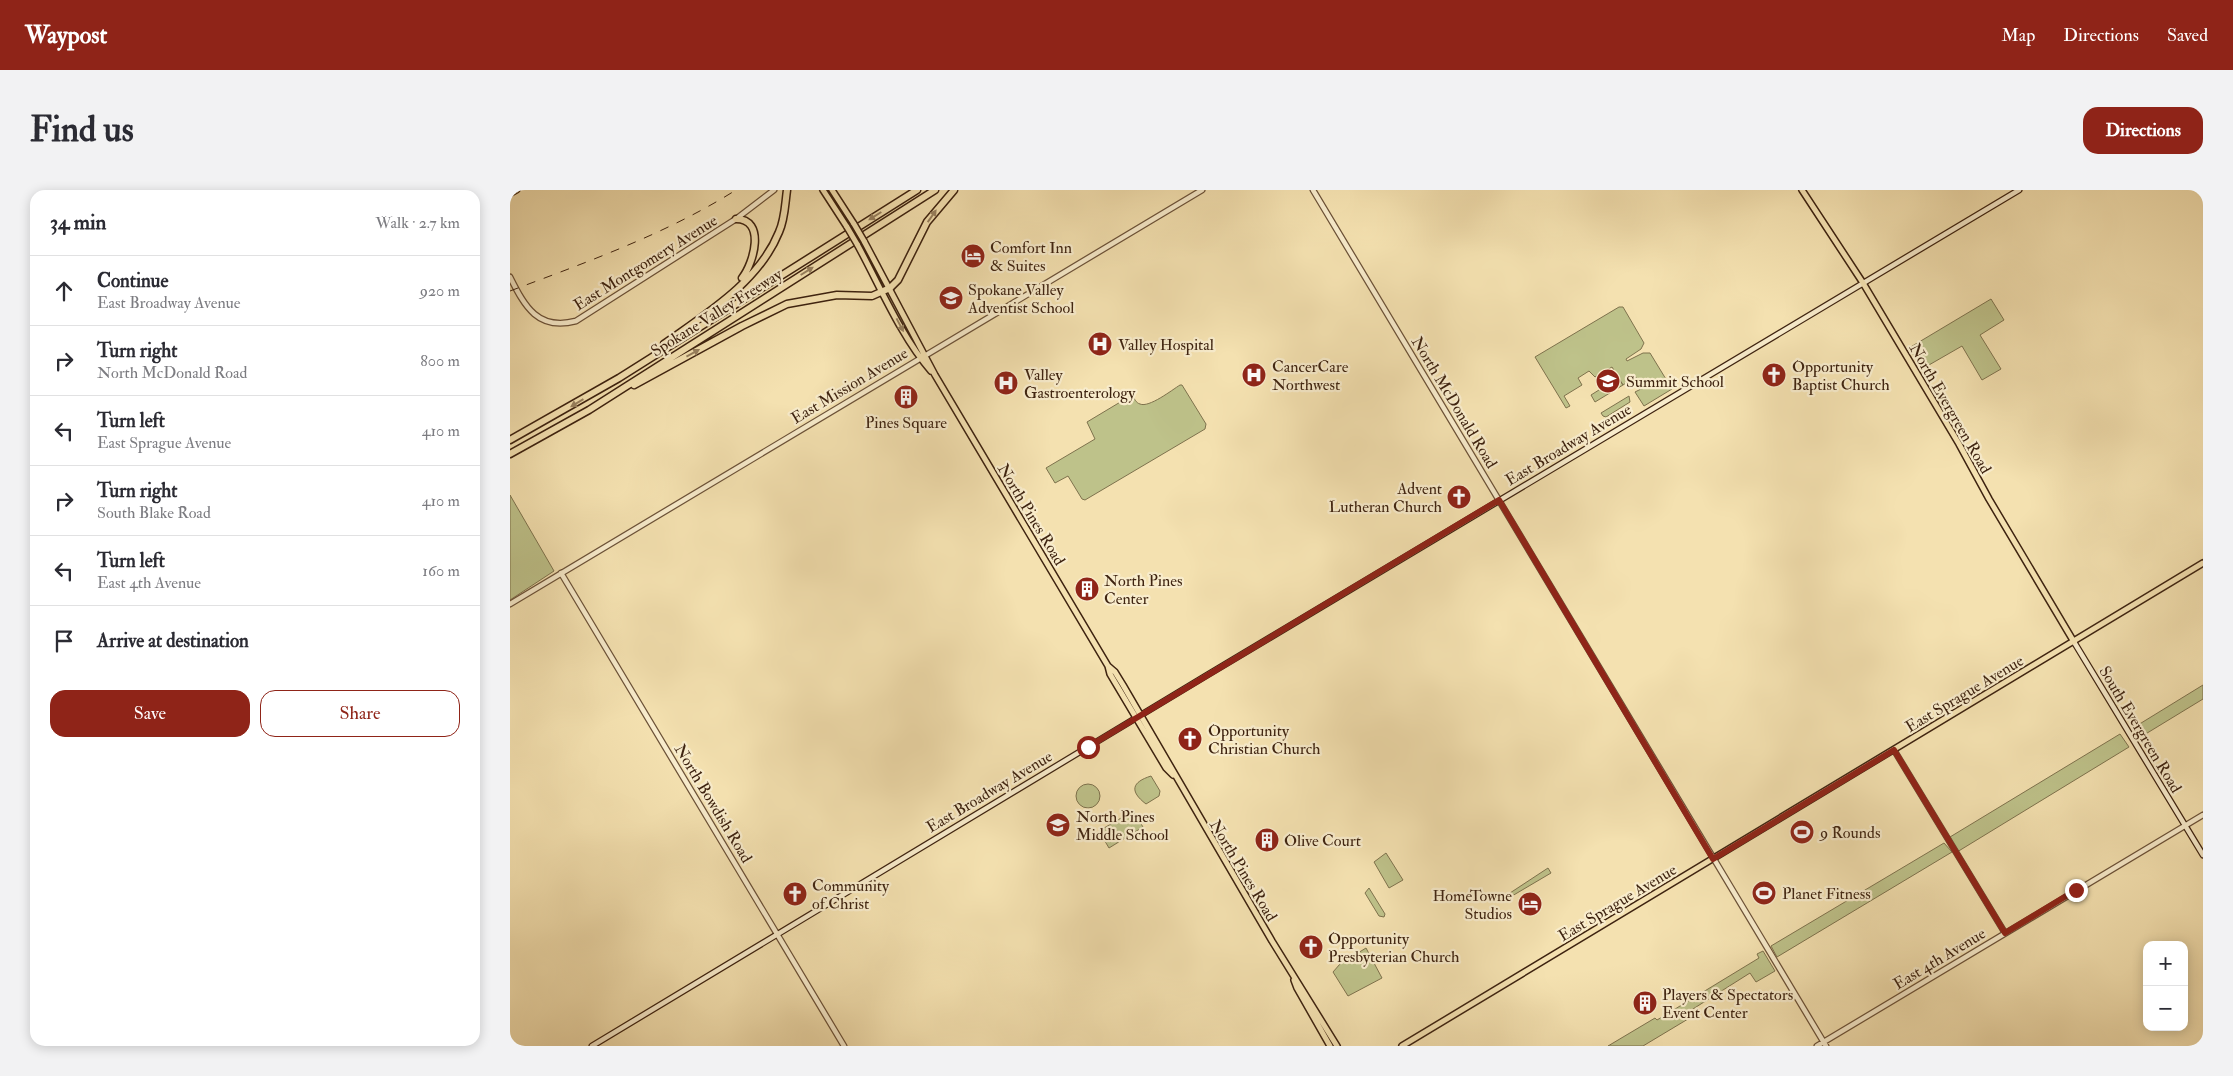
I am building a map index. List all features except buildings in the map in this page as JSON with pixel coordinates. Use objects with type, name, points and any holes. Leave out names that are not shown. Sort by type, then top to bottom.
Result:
[{"type":"highway","points":[[619,378],[721,303],[751,274],[775,242],[783,220],[787,190]]},
{"type":"highway","name":"Spokane Valley Freeway","points":[[510,440],[619,378],[917,190]]},
{"type":"highway","name":"Spokane Valley Freeway","points":[[510,454],[589,410],[935,190]]},
{"type":"highway","points":[[589,410],[742,326],[787,304],[837,295],[872,296],[886,290],[898,280],[927,222],[954,190]]},
{"type":"highway","points":[[721,303],[749,269],[754,256],[754,237],[750,225],[743,219],[736,219]]},
{"type":"main road","name":"North Pines Road","points":[[823,190],[925,354],[935,375],[1108,666],[1110,674],[1138,716],[1166,768],[1174,775],[1293,977],[1297,988],[1330,1046]]},
{"type":"main road","name":"North Pines Road","points":[[832,190],[864,241],[919,358],[935,375]]},
{"type":"main road","name":"North Evergreen Road","points":[[1802,190],[1863,283],[1960,444],[1989,499],[2074,642]]},
{"type":"main road","name":"East Sprague Avenue","points":[[1401,1046],[2203,563]]},
{"type":"main road","name":"North Pines Road","points":[[1293,977],[1301,986],[1337,1046]]},
{"type":"street","points":[[510,194],[517,190]]},
{"type":"street","name":"East Montgomery Avenue","points":[[510,277],[530,311],[537,318],[548,323],[562,325],[576,321],[736,219],[774,190]]},
{"type":"street","name":"East Mission Avenue","points":[[510,604],[1202,190]]},
{"type":"street","name":"North McDonald Road","points":[[1313,190],[1825,1044]]},
{"type":"street","name":"East Broadway Avenue","points":[[592,1046],[1138,716],[2019,190]]},
{"type":"street","name":"North Bowdish Road","points":[[561,573],[844,1046]]},
{"type":"street","name":"South Evergreen Road","points":[[2074,642],[2203,855]]},
{"type":"street","points":[[1894,750],[2005,933]]},
{"type":"street","name":"East 4th Avenue","points":[[1817,1046],[1825,1044],[2005,933],[2203,815]]},
{"type":"green space","points":[[1991,299],[2004,320],[1980,335],[2001,369],[1982,380],[1962,346],[1922,369],[1909,348]]},
{"type":"green space","name":"Summit School","points":[[1619,307],[1623,307],[1644,343],[1641,349],[1626,359],[1627,361],[1643,353],[1650,353],[1672,389],[1644,406],[1635,392],[1643,388],[1636,377],[1623,385],[1612,367],[1595,377],[1589,371],[1578,378],[1582,385],[1564,396],[1570,406],[1566,408],[1535,357]]},
{"type":"green space","points":[[1618,378],[1623,385],[1595,402],[1591,395]]},
{"type":"green space","points":[[1182,385],[1206,424],[1205,429],[1085,500],[1082,499],[1068,476],[1055,483],[1046,468],[1095,439],[1087,422],[1132,395],[1137,403],[1144,405],[1155,401]]},
{"type":"green space","points":[[1629,396],[1630,402],[1606,417],[1603,416],[1601,413]]},
{"type":"green space","points":[[510,495],[554,571],[510,600]]},
{"type":"green space","points":[[2203,685],[2203,699],[2139,738],[2133,728]]},
{"type":"green space","points":[[2120,734],[2129,747],[1957,852],[1950,837]]},
{"type":"green space","points":[[1151,776],[1160,791],[1159,796],[1146,804],[1137,795],[1135,787],[1140,781]]},
{"type":"green space","points":[[1088,784],[1097,787],[1100,796],[1097,805],[1088,808],[1079,805],[1076,796],[1079,787]]},
{"type":"green space","points":[[1133,811],[1143,827],[1109,848],[1099,831]]},
{"type":"green space","points":[[1944,843],[1952,852],[1777,957],[1771,946]]},
{"type":"green space","points":[[1386,853],[1403,880],[1389,888],[1374,862]]},
{"type":"green space","points":[[1548,868],[1551,873],[1512,896],[1510,893]]},
{"type":"green space","points":[[1369,888],[1385,914],[1384,917],[1379,916],[1365,893]]},
{"type":"green space","points":[[1366,948],[1382,978],[1348,996],[1333,972],[1340,964]]},
{"type":"green space","points":[[1763,951],[1775,971],[1756,982],[1750,973],[1685,1014],[1688,1019],[1643,1046],[1608,1046],[1655,1018],[1657,1020],[1759,958],[1757,954]]},
{"type":"railway","points":[[510,291],[654,234],[736,190]]},
{"type":"place","name":"Comfort Inn & Suites","points":[[973,256]]},
{"type":"place","name":"Spokane Valley Adventist School","points":[[951,298]]},
{"type":"place","name":"Valley Hospital","points":[[1100,344]]},
{"type":"place","name":"CancerCare Northwest","points":[[1254,375]]},
{"type":"place","name":"Opportunity Baptist Church","points":[[1774,375]]},
{"type":"place","name":"Summit School","points":[[1608,381]]},
{"type":"place","name":"Valley Gastroenterology","points":[[1006,383]]},
{"type":"place","name":"Pines Square","points":[[906,397]]},
{"type":"place","name":"Advent Lutheran Church","points":[[1459,497]]},
{"type":"place","name":"North Pines Center","points":[[1087,589]]},
{"type":"place","name":"Opportunity Christian Church","points":[[1190,739]]},
{"type":"place","name":"North Pines Middle School","points":[[1058,825]]},
{"type":"place","name":"9 Rounds","points":[[1802,832]]},
{"type":"place","name":"Olive Court","points":[[1267,840]]},
{"type":"place","name":"Planet Fitness","points":[[1764,893]]},
{"type":"place","name":"Community of Christ","points":[[795,894]]},
{"type":"place","name":"HomeTowne Studios","points":[[1530,904]]},
{"type":"place","name":"Opportunity Presbyterian Church","points":[[1311,947]]},
{"type":"place","name":"Players & Spectators Event Center","points":[[1645,1003]]},
{"type":"route","points":[[1088,747],[1499,500],[1713,859],[1894,750],[2005,933],[2076,890]]}]
